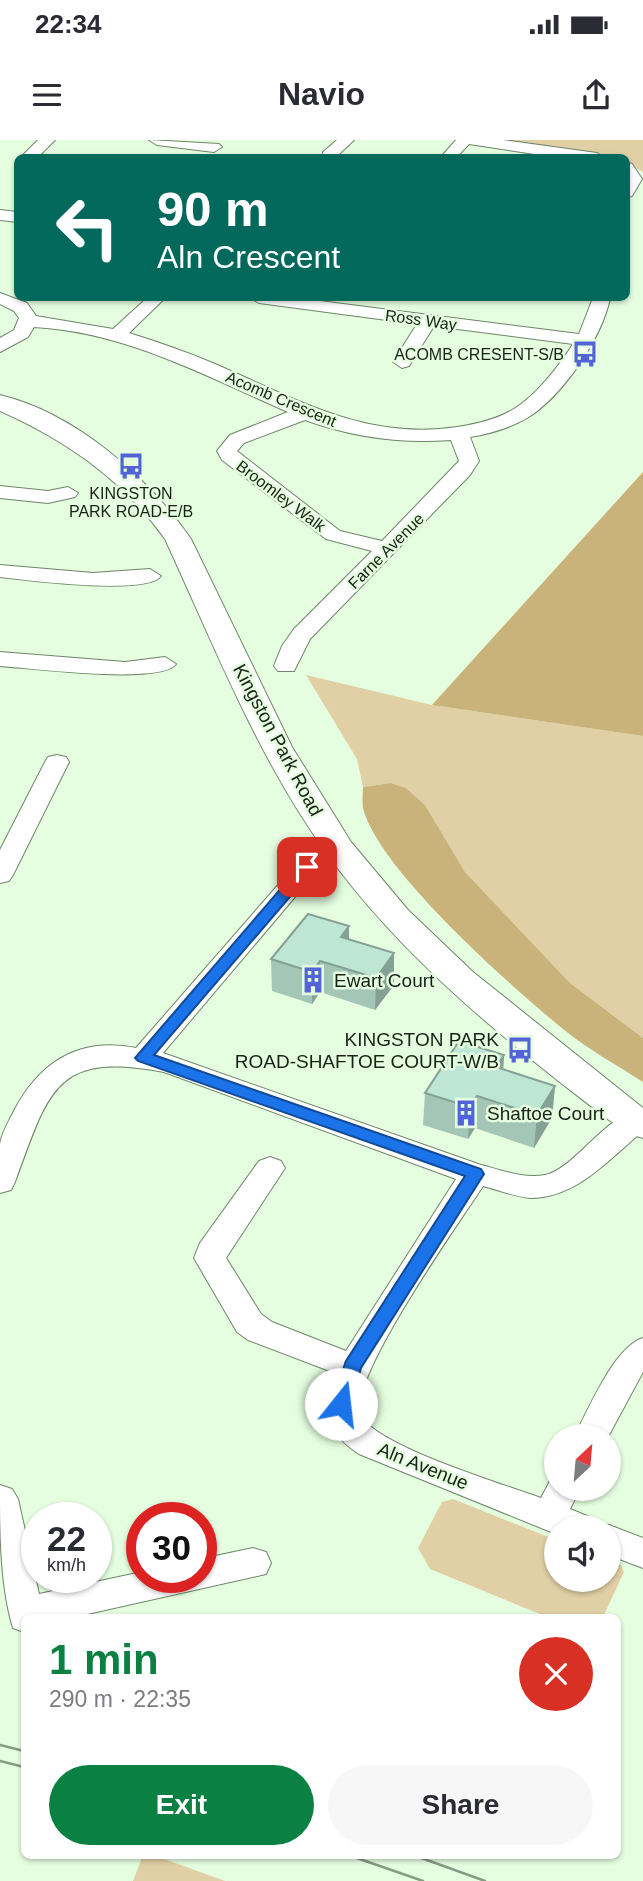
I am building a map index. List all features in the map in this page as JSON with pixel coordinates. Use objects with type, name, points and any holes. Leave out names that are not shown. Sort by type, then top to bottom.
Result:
[{"type":"street","points":[[31,154],[47,140]]},
{"type":"street","points":[[157,140],[213,148]]},
{"type":"street","points":[[330,154],[346,140]]},
{"type":"street","points":[[451,154],[465,140]]},
{"type":"street","points":[[471,140],[569,154]]},
{"type":"street","points":[[0,298],[21,307],[28,321],[22,333],[0,346]]},
{"type":"street","points":[[115,337],[153,301]]},
{"type":"street","name":"Ross Way","points":[[281,301],[583,340]]},
{"type":"street","name":"Acomb Crescent","points":[[28,321],[71,323],[205,366],[307,412],[367,431],[423,435],[458,433],[518,415],[560,376],[600,310],[601,301]]},
{"type":"street","points":[[402,362],[428,321]]},
{"type":"street","name":"Kingston Park Road","points":[[0,402],[106,458],[158,508],[178,539],[282,756],[316,815],[343,852],[392,910],[456,975],[509,1022],[639,1123]]},
{"type":"street","name":"Broomley Walk","points":[[307,412],[237,439],[227,451],[232,460],[333,535],[388,550]]},
{"type":"street","name":"Farne Avenue","points":[[286,666],[293,646],[302,634],[388,550],[469,461],[458,433]]},
{"type":"street","points":[[0,492],[48,496],[68,493]]},
{"type":"street","points":[[0,571],[93,580],[150,576]]},
{"type":"street","points":[[0,659],[125,669],[165,664]]},
{"type":"street","points":[[0,875],[57,762]]},
{"type":"street","points":[[143,1058],[307,867]]},
{"type":"street","points":[[0,1182],[24,1116],[45,1080],[71,1062],[95,1056],[118,1054],[143,1058],[475,1174],[518,1185],[552,1185],[567,1178],[639,1123]]},
{"type":"street","points":[[270,1168],[211,1251],[210,1258],[249,1322],[260,1331],[352,1366]]},
{"type":"street","name":"Aln Avenue","points":[[475,1174],[352,1366],[341,1404],[344,1418],[367,1443],[563,1511]]},
{"type":"street","points":[[598,1424],[630,1364],[643,1350]]},
{"type":"street","points":[[0,1499],[26,1614]]},
{"type":"street","points":[[621,1545],[643,1553]]},
{"type":"street","points":[[217,1571],[253,1563]]},
{"type":"street","points":[[30,1614],[126,1592]]},
{"type":"shaded area","points":[[494,140],[643,140],[643,172],[630,165],[630,154],[597,154]]},
{"type":"shaded area","points":[[643,472],[643,736],[432,705]]},
{"type":"shaded area","points":[[306,675],[432,705],[643,736],[643,1038],[570,983],[465,872],[425,805],[406,788],[391,783],[363,787],[357,759]]},
{"type":"shaded area","points":[[391,783],[406,788],[425,805],[465,872],[570,983],[643,1038],[643,1082],[582,1043],[540,1010],[481,957],[419,894],[374,833],[363,808],[363,787]]},
{"type":"shaded area","points":[[453,1499],[544,1535],[544,1592],[615,1592],[604,1614],[540,1614],[430,1569],[418,1548],[442,1502]]},
{"type":"shaded area","points":[[141,1859],[164,1859],[225,1881],[133,1881]]},
{"type":"building","points":[[308,914],[349,926],[341,937],[394,953],[376,978],[320,961],[312,972],[271,959]]},
{"type":"building","points":[[459,1041],[504,1055],[496,1067],[555,1086],[537,1115],[477,1096],[470,1107],[425,1093]]},
{"type":"tram line","points":[[0,1745],[21,1750]]},
{"type":"tram line","points":[[0,1761],[21,1766]]},
{"type":"tram line","points":[[360,1859],[423,1881]]},
{"type":"tram line","points":[[424,1859],[485,1881]]},
{"type":"place","name":"ACOMB CRESENT-S/B","points":[[585,354]]},
{"type":"place","name":"KINGSTON PARK ROAD-E/B","points":[[131,466]]},
{"type":"place","name":"Ewart Court","points":[[313,980]]},
{"type":"place","name":"KINGSTON PARK ROAD-SHAFTOE COURT-W/B","points":[[520,1050]]},
{"type":"place","name":"Shaftoe Court","points":[[466,1113]]},
{"type":"route","points":[[307,867],[143,1058],[170,1065],[475,1174],[352,1366],[341,1404]]}]
